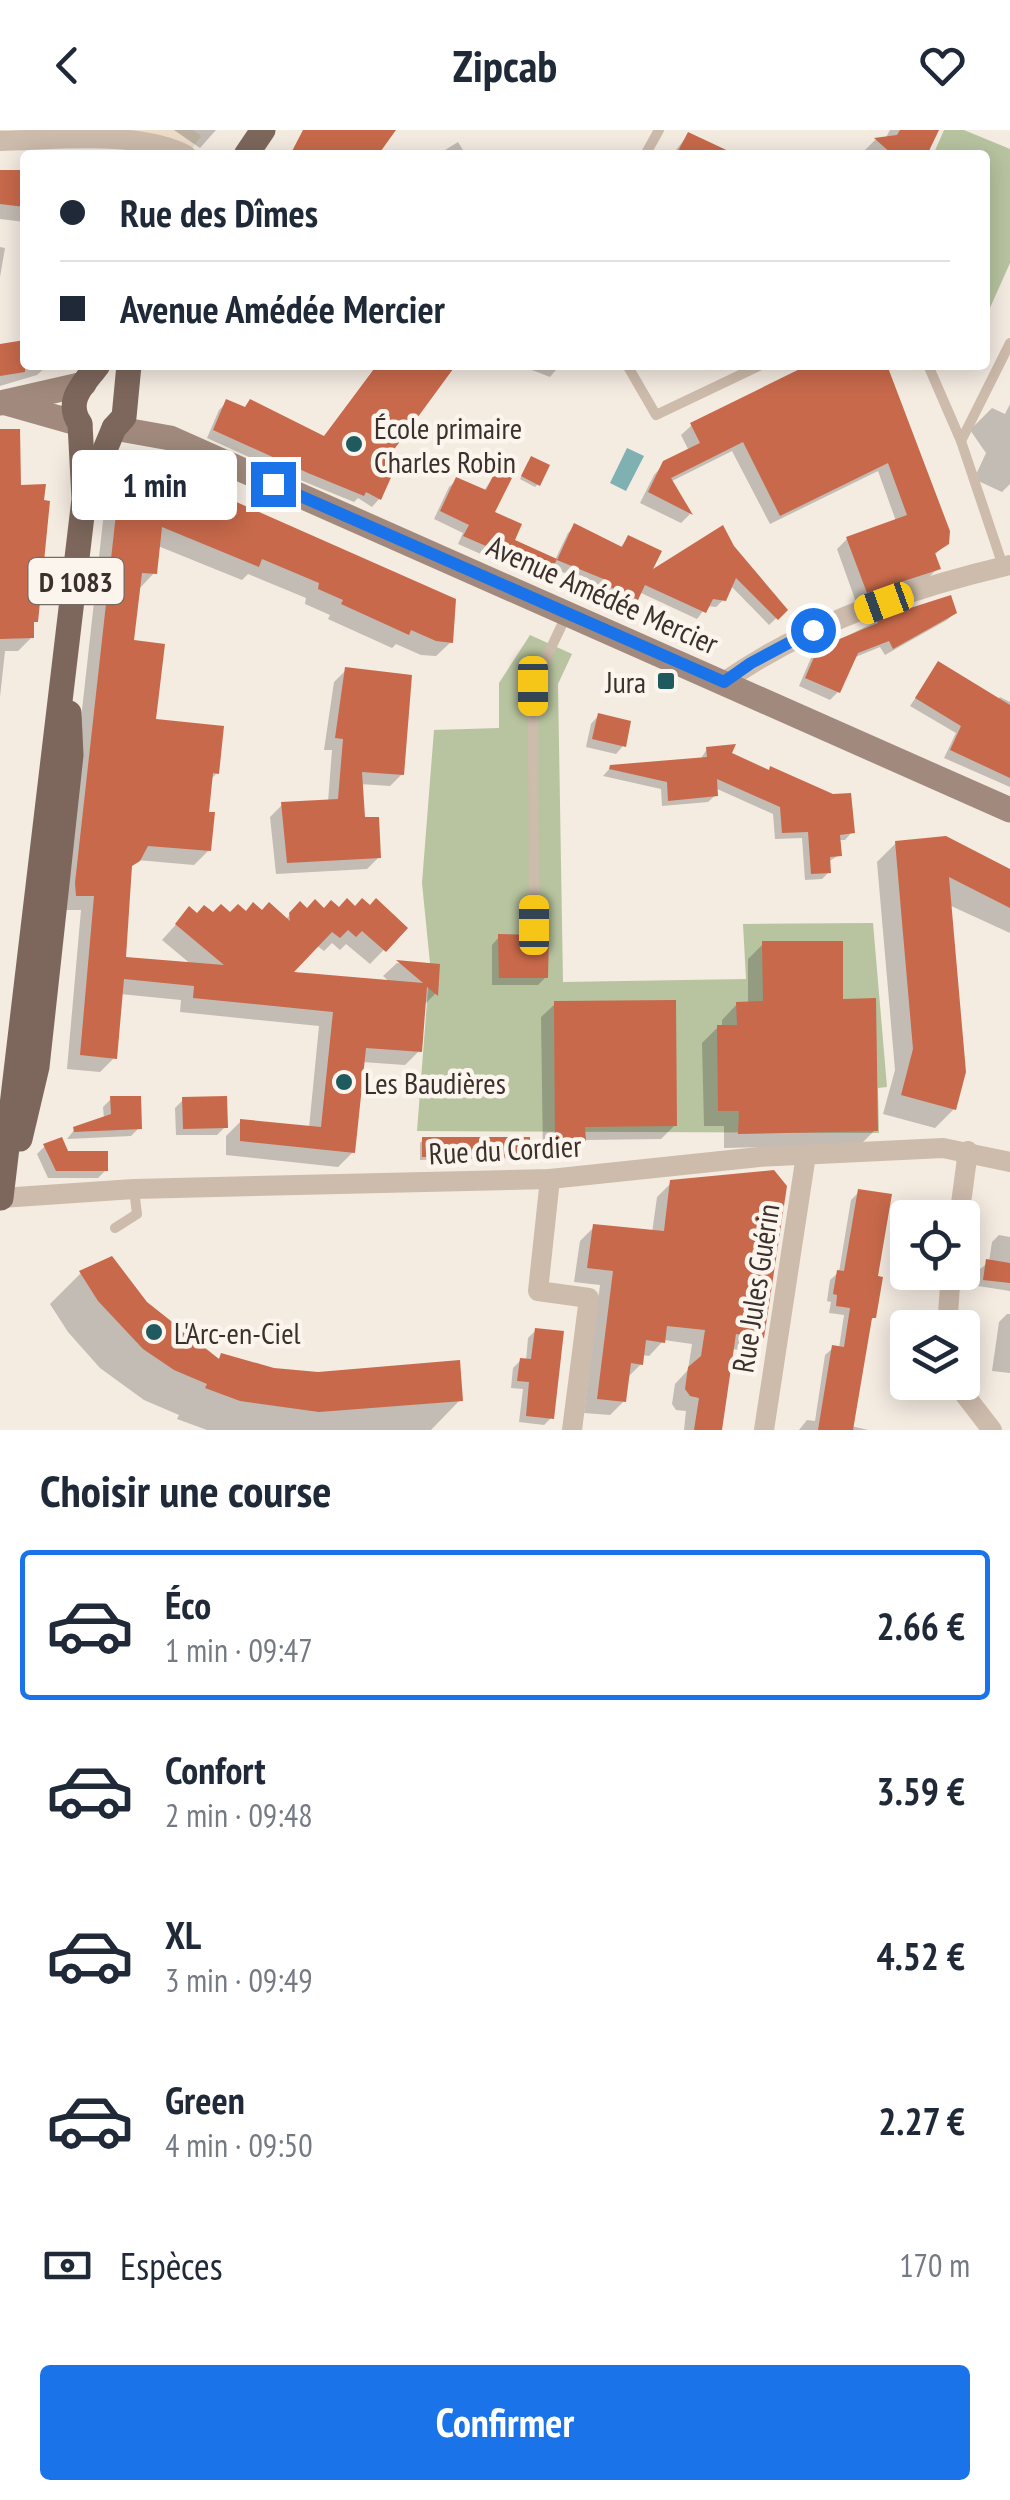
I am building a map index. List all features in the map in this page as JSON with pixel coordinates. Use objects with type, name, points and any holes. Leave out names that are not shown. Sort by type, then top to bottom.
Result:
[{"type":"main road","name":"D 1083","points":[[84,499],[114,428],[126,410],[128,370]]},
{"type":"main road","name":"D 1083","points":[[0,1199],[9,1057],[67,662],[84,499],[80,424],[73,402],[91,375]]},
{"type":"main road","points":[[3,403],[91,375],[119,387],[170,438]]},
{"type":"main road","points":[[3,403],[101,433],[114,428],[170,438]]},
{"type":"main road","name":"Avenue Amédée Mercier","points":[[170,438],[1010,810]]},
{"type":"main road","name":"D 1083","points":[[0,1199],[30,1108],[38,1067],[71,755],[67,662]]},
{"type":"street","points":[[0,141],[145,139],[177,150]]},
{"type":"street","points":[[724,682],[813,630],[920,590],[1006,566]]},
{"type":"street","name":"Rue du Cordier","points":[[0,1199],[134,1188],[550,1180],[758,1156],[944,1148],[1010,1162]]},
{"type":"street","points":[[961,1200],[968,1152]]},
{"type":"street","name":"Rue Jules Guérin","points":[[764,1430],[806,1154]]},
{"type":"street","points":[[550,1180],[538,1291],[589,1298],[572,1430]]},
{"type":"street","points":[[969,1400],[992,1430]]},
{"type":"lane","points":[[961,441],[1010,343]]},
{"type":"lane","points":[[631,370],[656,415],[750,370]]},
{"type":"lane","points":[[930,370],[961,441],[1006,566]]},
{"type":"lane","points":[[534,925],[533,686],[568,614]]},
{"type":"lane","points":[[116,1228],[136,1214],[134,1188]]},
{"type":"green space","points":[[944,130],[964,130],[1010,149],[1010,263],[990,308],[990,150],[935,150]]},
{"type":"green space","points":[[530,635],[572,654],[558,684],[563,982],[746,979],[743,924],[873,923],[887,1087],[878,1088],[879,1133],[417,1131],[430,963],[422,883],[434,730],[499,728],[499,683]]},
{"type":"shaded area","points":[[0,130],[193,130],[201,136],[191,150],[0,141]]},
{"type":"water","points":[[627,448],[644,456],[626,491],[610,483]]},
{"type":"building","points":[[303,130],[396,130],[382,150],[293,150]]},
{"type":"building","points":[[900,130],[939,130],[929,150],[887,150],[874,138],[897,135]]},
{"type":"building","points":[[688,132],[726,150],[679,150]]},
{"type":"building","points":[[0,170],[20,170],[20,206],[0,204]]},
{"type":"building","points":[[20,341],[20,370],[25,372],[0,376],[0,344]]},
{"type":"building","points":[[373,370],[452,370],[387,459],[397,464],[381,500],[308,473],[213,430],[226,399],[245,407],[250,399],[324,436]]},
{"type":"building","points":[[798,370],[889,370],[950,531],[949,544],[935,553],[941,569],[867,593],[846,537],[907,515],[888,463],[780,516],[743,442],[671,478],[693,515],[648,492],[663,461],[700,443],[690,423]]},
{"type":"building","points":[[0,429],[20,429],[21,485],[46,484],[44,500],[50,501],[34,638],[0,639]]},
{"type":"building","points":[[531,456],[550,465],[540,486],[521,476]]},
{"type":"building","points":[[496,470],[512,478],[495,512],[522,524],[515,540],[557,559],[550,574],[463,536],[469,525],[440,511],[456,477],[486,490]]},
{"type":"building","points":[[173,474],[456,599],[453,643],[436,641],[411,630],[409,635],[341,604],[343,600],[318,589],[319,583],[262,559],[259,567],[162,527],[157,574],[142,573],[134,640],[165,644],[156,719],[224,726],[219,774],[213,773],[211,851],[148,846],[140,861],[132,866],[126,957],[224,965],[175,924],[189,906],[197,913],[204,905],[213,912],[221,904],[230,912],[238,904],[246,911],[253,902],[262,910],[269,902],[290,921],[289,913],[300,901],[307,908],[315,899],[324,908],[331,900],[339,907],[347,898],[355,906],[362,898],[370,905],[376,898],[408,928],[386,952],[362,931],[356,937],[348,930],[340,938],[332,932],[294,972],[423,983],[396,960],[440,964],[438,996],[427,987],[422,1052],[366,1048],[355,1153],[240,1141],[240,1119],[321,1127],[333,1012],[193,998],[194,986],[124,979],[117,1059],[80,1055],[94,896],[76,896],[75,883],[119,492],[169,483]]},
{"type":"building","points":[[574,523],[622,547],[628,535],[662,551],[653,569],[723,525],[734,546],[788,610],[778,620],[736,578],[726,601],[713,599],[706,613],[645,585],[638,600],[604,584],[606,580],[557,560]]},
{"type":"building","points":[[951,595],[957,613],[893,649],[889,641],[858,653],[840,693],[805,678],[818,648],[878,623],[876,619]]},
{"type":"building","points":[[938,661],[1010,705],[1010,778],[950,750],[961,726],[915,698]]},
{"type":"building","points":[[345,667],[412,675],[404,775],[362,772],[365,817],[379,817],[381,858],[287,863],[281,802],[338,799],[343,739],[335,738]]},
{"type":"building","points":[[598,713],[631,721],[626,747],[592,739]]},
{"type":"building","points":[[736,744],[732,753],[769,770],[770,766],[833,794],[851,793],[855,833],[840,835],[842,856],[830,857],[831,873],[811,874],[808,832],[782,833],[780,807],[717,779],[718,796],[668,801],[667,782],[609,769],[610,765],[707,757],[706,747]]},
{"type":"building","points":[[946,836],[1010,869],[1010,908],[949,877],[966,1072],[956,1110],[901,1095],[913,1049],[895,841]]},
{"type":"building","points":[[498,934],[549,935],[548,978],[499,978]]},
{"type":"building","points":[[762,941],[843,941],[843,999],[876,998],[878,1131],[738,1134],[739,1111],[718,1111],[717,1025],[737,1025],[736,1002],[763,1001]]},
{"type":"building","points":[[676,1000],[677,1126],[585,1127],[586,1141],[555,1145],[554,1001]]},
{"type":"building","points":[[110,1096],[141,1096],[142,1129],[74,1132],[73,1127],[111,1114]]},
{"type":"building","points":[[227,1096],[228,1128],[183,1129],[182,1097]]},
{"type":"building","points":[[62,1137],[68,1151],[108,1151],[108,1171],[56,1171],[43,1144]]},
{"type":"building","points":[[422,1137],[530,1137],[530,1156],[422,1157]]},
{"type":"building","points":[[774,1170],[787,1186],[764,1338],[736,1334],[722,1430],[694,1430],[699,1398],[690,1396],[685,1389],[688,1367],[701,1356],[705,1330],[667,1326],[665,1343],[646,1340],[643,1365],[631,1363],[626,1402],[597,1399],[613,1271],[587,1268],[593,1224],[664,1231],[670,1180]]},
{"type":"building","points":[[858,1189],[892,1194],[878,1276],[883,1277],[853,1430],[818,1430],[832,1345],[844,1347],[850,1308],[836,1306],[837,1295],[833,1294],[837,1270],[844,1271]]},
{"type":"building","name":"L'Arc-en-Ciel","points":[[112,1256],[147,1302],[219,1359],[221,1353],[274,1368],[318,1372],[460,1360],[463,1401],[319,1412],[240,1401],[205,1388],[207,1384],[174,1370],[143,1349],[98,1301],[79,1271]]},
{"type":"building","points":[[986,1259],[1010,1263],[1010,1283],[983,1280]]},
{"type":"building","points":[[535,1328],[564,1331],[554,1419],[526,1416],[529,1382],[517,1381],[520,1358],[531,1359]]},
{"type":"place","name":"École primaire Charles Robin","points":[[354,444]]},
{"type":"place","name":"Jura","points":[[666,681]]},
{"type":"place","name":"Les Baudières","points":[[344,1082]]},
{"type":"place","name":"L'Arc-en-Ciel","points":[[154,1332]]},
{"type":"route","points":[[273,484],[724,682],[813,630]]}]
